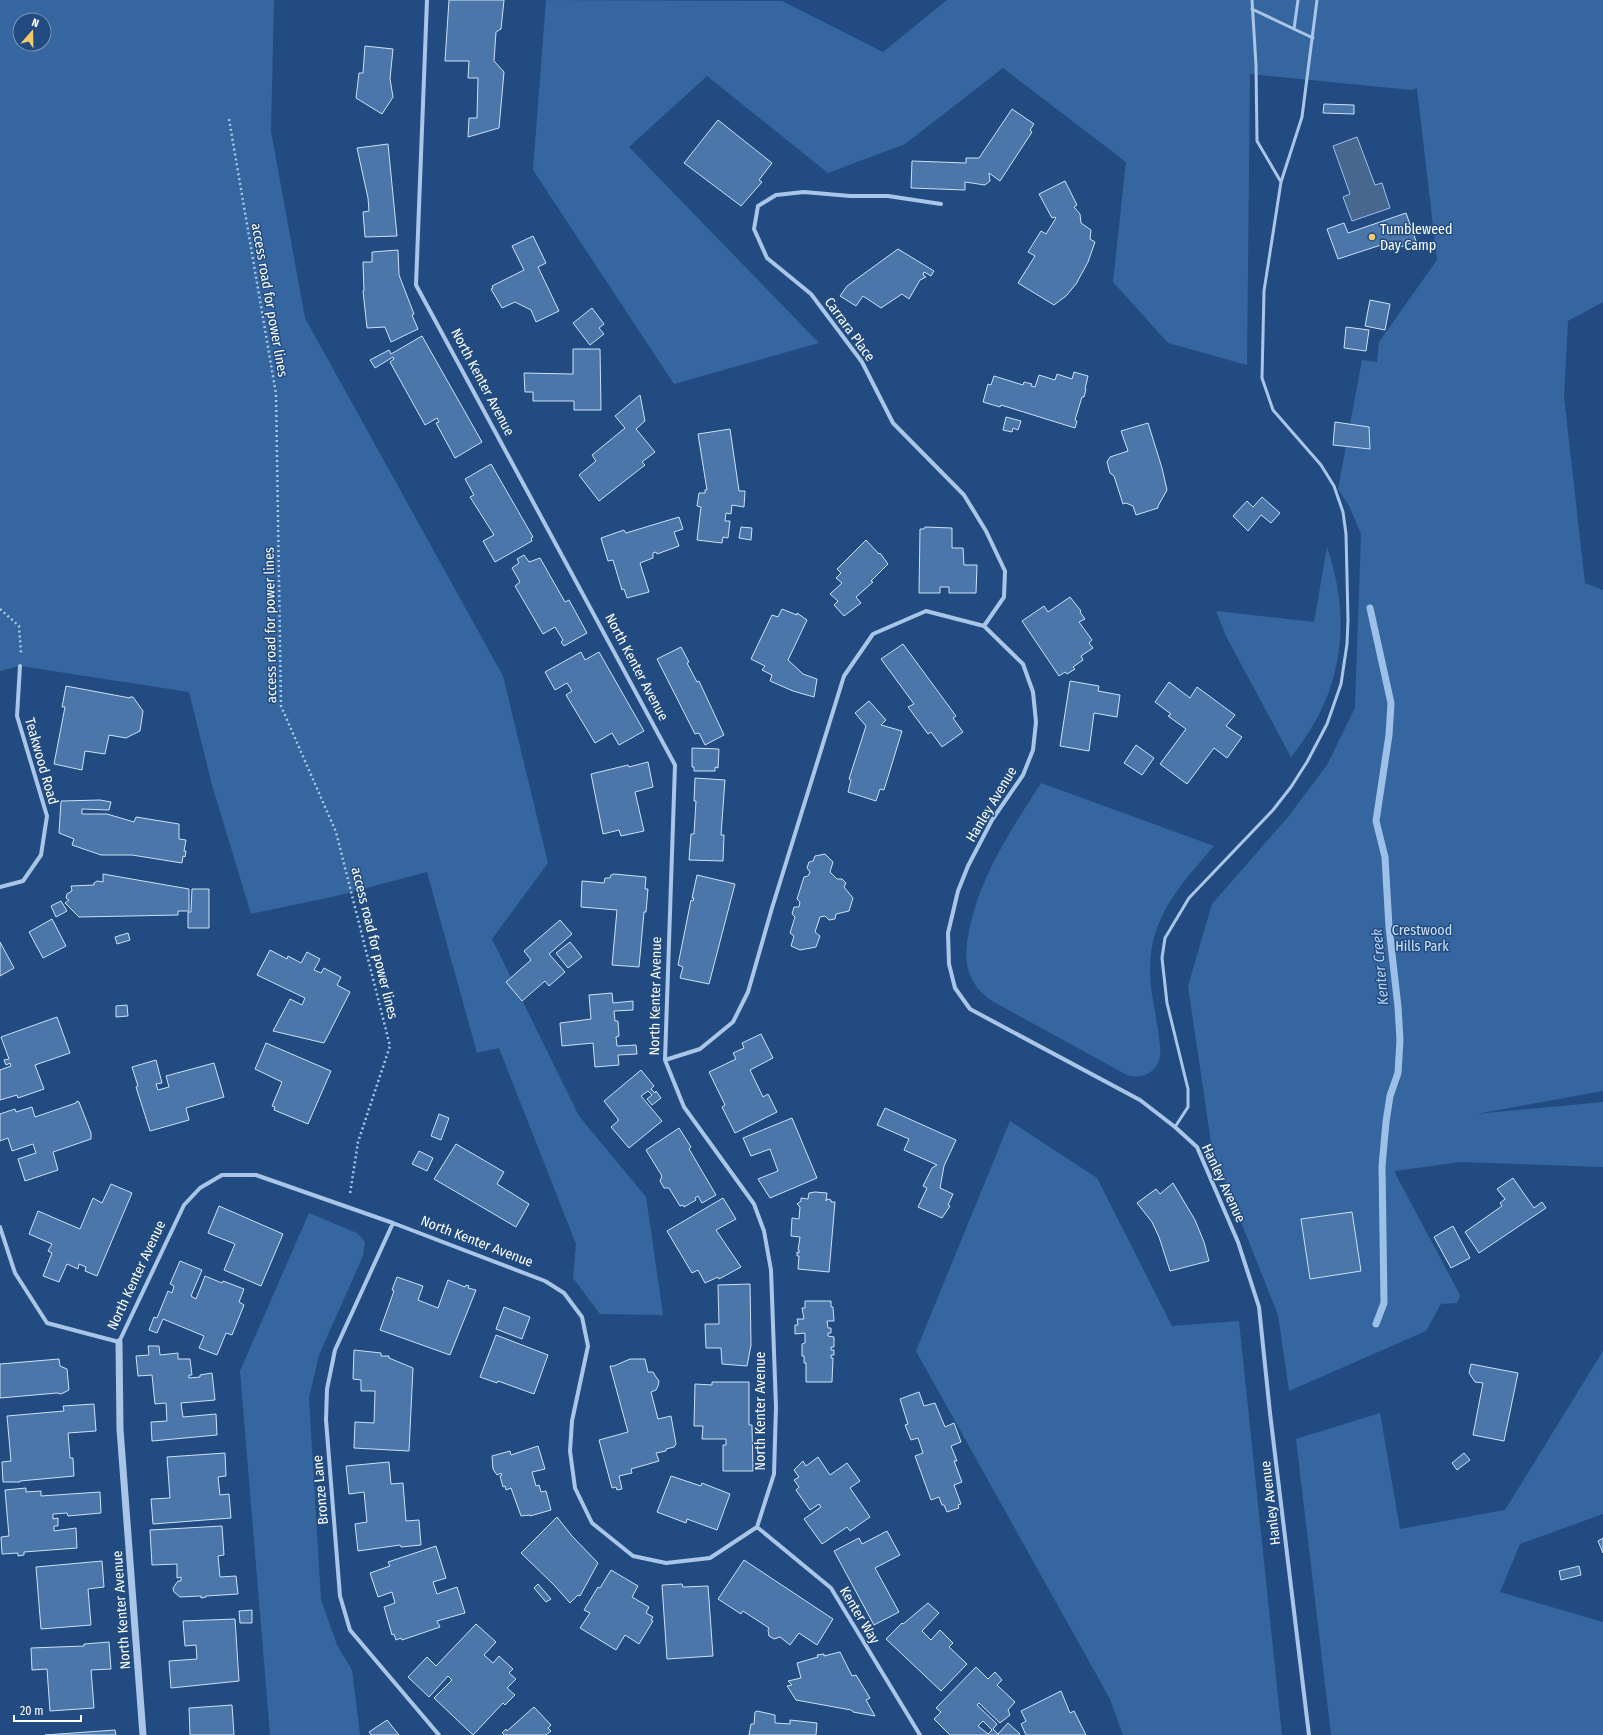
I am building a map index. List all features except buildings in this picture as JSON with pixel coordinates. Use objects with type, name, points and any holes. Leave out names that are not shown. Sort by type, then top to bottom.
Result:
[{"type":"street","name":"North Kenter Avenue","points":[[143,1735],[120,1429],[119,1342],[184,1205],[200,1188],[222,1175],[256,1175],[393,1223],[545,1281],[564,1293],[582,1317],[588,1346],[572,1421],[570,1451],[575,1488],[592,1523],[633,1556],[666,1564],[710,1558],[757,1526],[774,1474],[776,1407],[771,1270],[764,1231],[754,1204],[684,1107],[665,1060],[675,765],[416,285],[427,0]]},
{"type":"street","name":"Carrara Place","points":[[941,204],[888,196],[850,196],[804,192],[776,194],[758,206],[754,229],[768,258],[811,294],[862,362],[893,423],[964,495],[986,531],[1005,571],[1004,597],[984,626]]},
{"type":"street","name":"Hanley Avenue","points":[[665,1060],[700,1049],[733,1022],[748,992],[772,908],[844,676],[873,634],[926,611],[984,626],[1023,664],[1033,692],[1036,722],[1033,750],[1023,775],[992,820],[968,866],[958,891],[948,933],[949,964],[955,988],[970,1008],[1140,1100],[1175,1127],[1197,1147],[1238,1242],[1259,1307],[1308,1735]]},
{"type":"street","name":"Teakwood Road","points":[[0,887],[23,881],[41,855],[47,816],[16,716],[20,666]]},
{"type":"street","name":"Bronze Lane","points":[[393,1223],[335,1350],[327,1388],[326,1420],[339,1588],[350,1630],[439,1735]]},
{"type":"street","points":[[0,1227],[15,1273],[47,1323],[119,1342]]},
{"type":"street","name":"Kenter Way","points":[[757,1526],[831,1588],[920,1735]]},
{"type":"lane","points":[[1252,0],[1256,65],[1257,141],[1281,182]]},
{"type":"lane","points":[[1294,29],[1298,0]]},
{"type":"lane","points":[[1175,1127],[1188,1107],[1188,1089],[1166,1003],[1162,958],[1165,938],[1189,898],[1273,810],[1291,787],[1307,762],[1327,724],[1341,684],[1347,644],[1348,620],[1346,553],[1343,512],[1334,486],[1321,465],[1272,410],[1262,378],[1264,291],[1281,182],[1302,117],[1317,0]]},
{"type":"lane","points":[[1252,9],[1313,38]]},
{"type":"path","name":"access road for power lines","points":[[229,118],[276,394],[281,706],[336,832],[390,1046],[358,1142],[348,1207]]},
{"type":"path","points":[[0,609],[19,626],[21,643],[20,666]]},
{"type":"green space","points":[[0,0],[274,0],[271,131],[305,318],[503,676],[548,863],[492,939],[579,1116],[646,1197],[663,1315],[600,1314],[573,1278],[576,1244],[499,1048],[477,1053],[427,872],[336,896],[251,914],[212,785],[189,692],[20,666],[0,671]]},
{"type":"green space","name":"Crestwood Hills Park","points":[[546,0],[782,1],[883,52],[947,0],[1603,0],[1603,302],[1568,321],[1564,397],[1585,583],[1603,590],[1603,1091],[1476,1114],[1603,1102],[1603,1167],[1460,1162],[1395,1171],[1460,1295],[1457,1303],[1441,1304],[1426,1331],[1289,1391],[1278,1315],[1212,1149],[1188,986],[1212,904],[1288,817],[1327,765],[1355,708],[1361,534],[1349,506],[1338,489],[1362,360],[1377,362],[1379,342],[1437,260],[1417,88],[1411,90],[1250,74],[1247,365],[1168,343],[1113,282],[1126,162],[1003,68],[905,144],[828,173],[707,76],[629,147],[819,343],[674,384],[533,170]]},
{"type":"green space","points":[[1327,547],[1335,575],[1340,603],[1338,657],[1332,683],[1322,709],[1308,733],[1291,757],[1226,636],[1216,611],[1314,622]]},
{"type":"green space","points":[[1041,783],[1214,846],[1174,896],[1164,912],[1156,930],[1150,970],[1152,994],[1160,1044],[1160,1057],[1156,1067],[1148,1074],[1138,1076],[1127,1075],[992,1001],[979,990],[970,976],[966,960],[967,943],[974,911],[981,891],[1008,836]]},
{"type":"green space","points":[[1010,1121],[1097,1178],[1172,1326],[1239,1321],[1282,1735],[1123,1735],[1110,1699],[916,1351]]},
{"type":"green space","points":[[309,1213],[357,1233],[365,1242],[363,1256],[319,1355],[309,1398],[321,1600],[337,1645],[352,1670],[360,1735],[270,1735],[240,1371]]},
{"type":"green space","points":[[1603,1351],[1603,1514],[1520,1544],[1500,1592],[1603,1622],[1603,1735],[1331,1735],[1296,1439],[1380,1413],[1400,1529],[1505,1510]]},
{"type":"shaded area","points":[[1357,137],[1375,185],[1382,183],[1390,208],[1352,221],[1343,197],[1350,194],[1333,146]]},
{"type":"waterway","name":"Kenter Creek","points":[[1370,608],[1391,703],[1389,735],[1376,821],[1385,857],[1389,927],[1398,1007],[1400,1040],[1398,1073],[1390,1096],[1382,1166],[1384,1303],[1376,1324]]},
{"type":"place","name":"Tumbleweed Day Camp","points":[[1372,237]]}]
